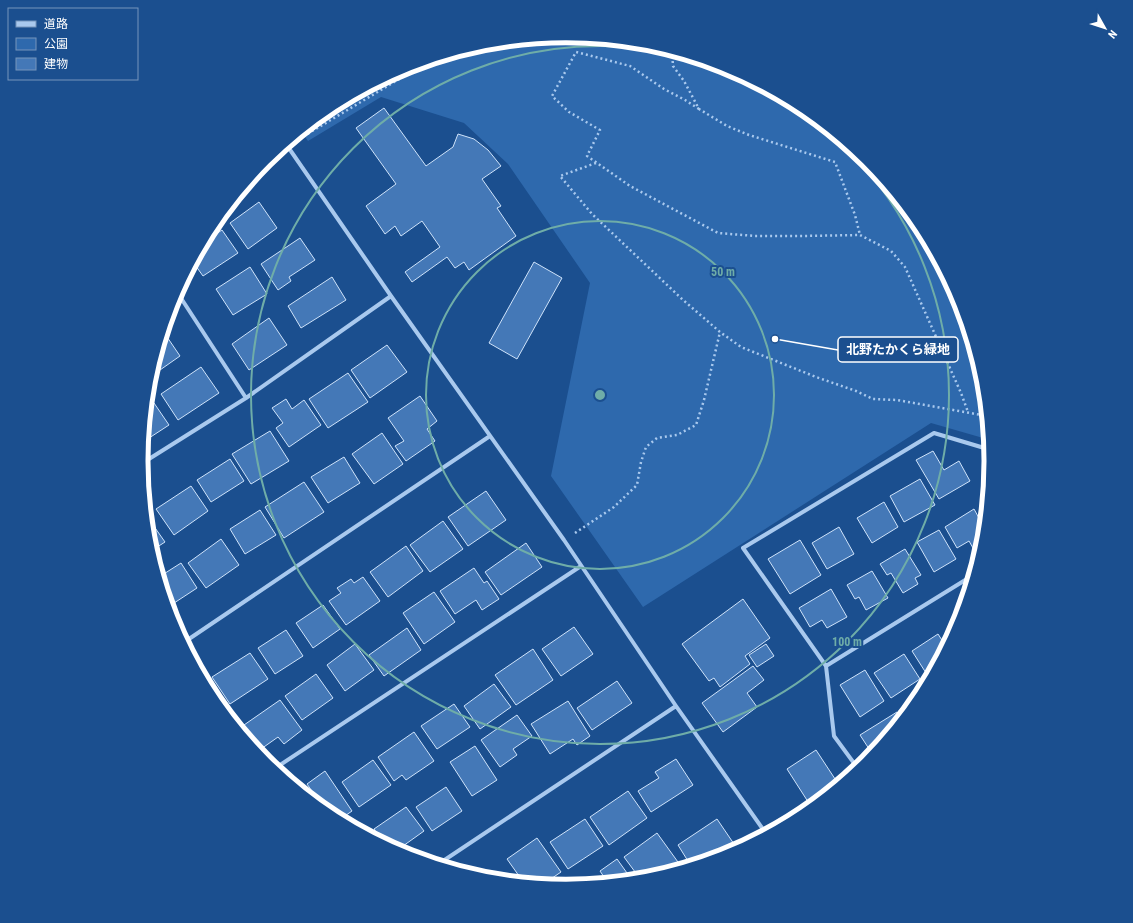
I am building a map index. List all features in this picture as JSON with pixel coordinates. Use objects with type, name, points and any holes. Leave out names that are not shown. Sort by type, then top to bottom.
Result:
[{"type":"street","points":[[289,149],[391,296],[564,540],[676,706],[764,831]]},
{"type":"street","points":[[148,460],[246,398],[391,296]]},
{"type":"street","points":[[181,298],[246,398]]},
{"type":"street","points":[[855,764],[834,736],[826,666],[743,548],[934,433],[985,448]]},
{"type":"street","points":[[188,640],[490,436]]},
{"type":"street","points":[[280,765],[581,566]]},
{"type":"street","points":[[826,666],[969,578]]},
{"type":"street","points":[[443,861],[676,706]]},
{"type":"path","points":[[860,235],[855,215],[835,162],[749,135],[728,126],[686,100],[664,89],[630,66],[576,52],[552,96],[569,112],[600,130],[587,156],[630,186],[718,233],[755,236],[860,235],[891,251],[905,267],[968,412]]},
{"type":"path","points":[[672,56],[673,66],[684,80],[699,109]]},
{"type":"path","points":[[307,133],[404,76]]},
{"type":"path","points":[[597,163],[560,176],[592,214],[682,299],[720,332],[741,347],[816,377],[856,391],[873,399],[897,400],[982,415]]},
{"type":"path","points":[[564,540],[614,507],[637,485],[641,462],[646,447],[657,438],[677,435],[696,425],[704,400],[720,332]]},
{"type":"green space","points":[[539,44],[594,44],[648,51],[675,57],[727,75],[776,99],[821,129],[862,166],[899,207],[929,252],[942,276],[963,327],[977,380],[984,438],[931,423],[643,607],[551,476],[590,283],[508,164],[464,123],[381,97],[308,141],[304,136],[312,129],[357,99],[381,86],[432,65],[485,51]]},
{"type":"building","points":[[384,108],[426,166],[453,147],[458,134],[474,139],[488,150],[501,166],[482,179],[501,206],[497,208],[516,236],[469,270],[464,262],[455,268],[447,257],[412,282],[405,272],[440,247],[422,221],[401,236],[395,226],[385,234],[366,206],[396,184],[356,128]]},
{"type":"building","points":[[259,202],[277,228],[248,249],[230,223]]},
{"type":"building","points":[[222,230],[238,253],[203,276],[196,266],[216,234]]},
{"type":"building","points":[[300,238],[315,260],[289,277],[291,281],[278,290],[261,264]]},
{"type":"building","points":[[534,262],[562,278],[517,359],[489,343]]},
{"type":"building","points":[[250,267],[267,294],[233,315],[216,289]]},
{"type":"building","points":[[332,277],[346,300],[301,328],[288,306]]},
{"type":"building","points":[[269,318],[287,345],[249,370],[232,344]]},
{"type":"building","points":[[167,337],[180,356],[158,371]]},
{"type":"building","points":[[387,345],[407,372],[370,398],[351,370]]},
{"type":"building","points":[[201,367],[219,393],[178,420],[161,394]]},
{"type":"building","points":[[348,373],[368,402],[328,428],[309,399]]},
{"type":"building","points":[[420,396],[437,421],[427,429],[435,441],[406,461],[395,446],[404,441],[388,418]]},
{"type":"building","points":[[286,399],[292,409],[304,400],[321,425],[289,447],[276,428],[283,423],[272,408]]},
{"type":"building","points":[[154,403],[169,425],[149,438],[149,434],[152,404]]},
{"type":"building","points":[[270,431],[289,461],[251,484],[232,454]]},
{"type":"building","points":[[382,433],[403,464],[374,484],[352,454]]},
{"type":"building","points":[[933,451],[944,470],[959,461],[970,481],[939,499],[916,460]]},
{"type":"building","points":[[344,457],[360,483],[328,503],[311,477]]},
{"type":"building","points":[[230,459],[244,481],[211,502],[197,480]]},
{"type":"building","points":[[920,479],[935,505],[904,522],[890,496]]},
{"type":"building","points":[[304,482],[324,512],[284,538],[265,507]]},
{"type":"building","points":[[191,486],[208,511],[174,535],[156,509]]},
{"type":"building","points":[[486,491],[506,520],[468,546],[448,517]]},
{"type":"building","points":[[884,502],[898,527],[872,543],[857,518]]},
{"type":"building","points":[[974,509],[980,521],[976,546],[973,548],[969,541],[957,548],[945,527]]},
{"type":"building","points":[[260,510],[276,535],[245,554],[230,529]]},
{"type":"building","points":[[443,521],[463,549],[430,572],[410,545]]},
{"type":"building","points":[[153,526],[165,542],[157,547]]},
{"type":"building","points":[[839,527],[854,554],[827,569],[812,543]]},
{"type":"building","points":[[939,530],[956,559],[934,572],[917,542]]},
{"type":"building","points":[[221,539],[239,565],[206,588],[188,563]]},
{"type":"building","points":[[800,540],[821,575],[790,594],[768,559]]},
{"type":"building","points":[[526,543],[542,567],[501,595],[485,572]]},
{"type":"building","points":[[406,546],[423,571],[388,597],[370,572]]},
{"type":"building","points":[[905,549],[921,575],[915,578],[918,584],[903,593],[891,573],[887,575],[880,564]]},
{"type":"building","points":[[181,563],[197,588],[173,604],[163,574]]},
{"type":"building","points":[[474,568],[484,583],[487,581],[499,599],[482,610],[476,600],[455,614],[440,591]]},
{"type":"building","points":[[872,571],[888,598],[866,610],[859,597],[855,599],[847,585]]},
{"type":"building","points":[[363,577],[380,601],[346,625],[329,601],[341,593],[337,588],[351,579],[354,583]]},
{"type":"building","points":[[831,589],[847,617],[827,628],[822,620],[810,627],[799,608]]},
{"type":"building","points":[[434,592],[455,622],[424,644],[403,613]]},
{"type":"building","points":[[743,599],[770,638],[745,656],[750,664],[720,687],[714,678],[709,681],[682,644]]},
{"type":"building","points":[[323,605],[340,629],[313,648],[296,623]]},
{"type":"building","points":[[574,627],[593,654],[561,676],[542,649]]},
{"type":"building","points":[[407,628],[421,650],[384,676],[369,655]]},
{"type":"building","points":[[286,630],[303,656],[275,674],[258,648]]},
{"type":"building","points":[[938,634],[944,643],[929,671],[926,673],[912,651]]},
{"type":"building","points":[[355,644],[374,670],[345,691],[327,665]]},
{"type":"building","points":[[766,644],[774,656],[757,667],[749,655]]},
{"type":"building","points":[[533,649],[553,680],[516,705],[495,675]]},
{"type":"building","points":[[250,653],[268,679],[230,704],[212,677]]},
{"type":"building","points":[[904,654],[920,679],[891,698],[874,673]]},
{"type":"building","points":[[753,666],[764,680],[747,693],[757,707],[723,732],[702,703]]},
{"type":"building","points":[[865,670],[884,701],[860,717],[840,685]]},
{"type":"building","points":[[316,674],[333,698],[302,720],[285,696]]},
{"type":"building","points":[[617,681],[632,703],[592,730],[577,708]]},
{"type":"building","points":[[494,684],[511,707],[480,729],[464,706]]},
{"type":"building","points":[[280,700],[302,730],[284,744],[278,737],[262,748],[244,725]]},
{"type":"building","points":[[568,701],[590,736],[577,745],[573,739],[550,754],[531,724]]},
{"type":"building","points":[[454,704],[470,727],[437,749],[421,726]]},
{"type":"building","points":[[897,712],[899,716],[869,749],[860,735]]},
{"type":"building","points":[[517,715],[532,736],[513,749],[517,755],[500,767],[481,740]]},
{"type":"building","points":[[414,732],[434,761],[406,780],[402,775],[394,781],[378,757]]},
{"type":"building","points":[[475,746],[497,780],[472,796],[450,762]]},
{"type":"building","points":[[816,750],[836,781],[808,803],[787,769]]},
{"type":"building","points":[[676,759],[693,785],[651,812],[638,791],[659,778],[655,772]]},
{"type":"building","points":[[373,760],[391,785],[359,807],[342,782]]},
{"type":"building","points":[[325,771],[352,811],[345,816],[313,795],[307,784]]},
{"type":"building","points":[[446,787],[462,811],[432,831],[416,807]]},
{"type":"building","points":[[628,791],[647,818],[609,845],[590,817]]},
{"type":"building","points":[[406,807],[424,831],[402,846],[379,836],[374,829]]},
{"type":"building","points":[[585,819],[603,846],[568,869],[550,842]]},
{"type":"building","points":[[717,819],[734,844],[688,862],[678,845]]},
{"type":"building","points":[[657,833],[680,865],[636,874],[624,857]]},
{"type":"building","points":[[537,838],[561,872],[550,879],[520,877],[507,859]]},
{"type":"building","points":[[617,859],[627,873],[623,876],[605,878],[600,871]]},
{"type":"place","name":"北野たかくら緑地","points":[[775,339]]}]
